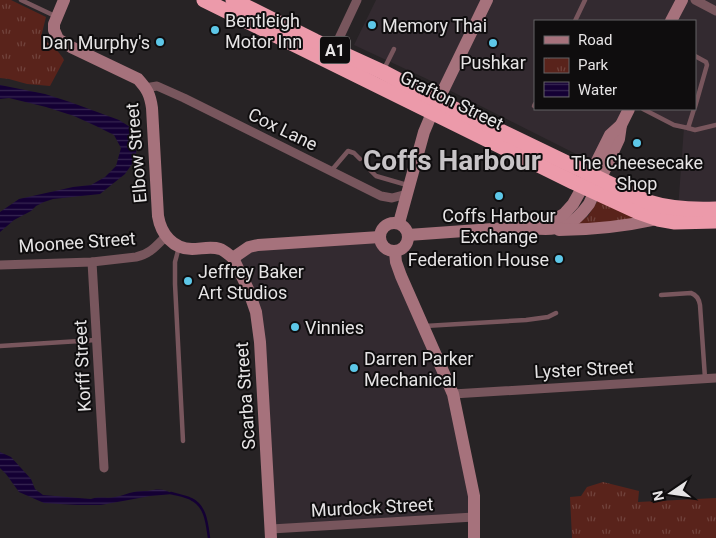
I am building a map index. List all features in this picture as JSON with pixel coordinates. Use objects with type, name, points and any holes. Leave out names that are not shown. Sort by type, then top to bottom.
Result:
[{"type":"highway","name":"Grafton Street","points":[[204,0],[435,107],[592,183],[660,206],[714,212]]},
{"type":"highway","name":"Grafton Street","points":[[233,0],[382,72],[435,107],[519,136],[638,212],[658,219],[684,223],[714,212]]},
{"type":"street","points":[[56,17],[64,0]]},
{"type":"street","points":[[334,49],[356,0]]},
{"type":"street","points":[[399,224],[424,132],[487,0]]},
{"type":"street","points":[[672,20],[682,0]]},
{"type":"street","points":[[694,0],[716,11]]},
{"type":"street","name":"Elbow Street","points":[[56,17],[54,30],[58,39],[138,79],[150,95],[158,216],[166,236]]},
{"type":"street","name":"Cox Lane","points":[[145,88],[156,86],[177,95],[381,196],[392,198],[408,190]]},
{"type":"street","points":[[408,235],[520,227],[546,221],[564,214],[592,183],[619,139],[621,125],[628,110]]},
{"type":"street","points":[[552,230],[568,224],[589,204],[592,183]]},
{"type":"street","points":[[520,227],[545,230],[575,230],[604,228],[658,219]]},
{"type":"street","points":[[395,222],[399,224],[405,228],[408,239],[405,247],[395,252],[383,246],[380,232],[386,225],[395,222]]},
{"type":"street","points":[[166,236],[179,246],[189,249],[221,249],[233,258],[249,247],[258,245],[380,237]]},
{"type":"street","name":"Moonee Street","points":[[0,265],[92,262],[143,256],[151,252],[166,236]]},
{"type":"street","points":[[395,252],[401,276],[453,394],[474,496],[474,538]]},
{"type":"street","name":"Scarba Street","points":[[233,258],[248,289],[256,312],[261,349],[271,534]]},
{"type":"street","name":"Korff Street","points":[[92,262],[104,468]]},
{"type":"street","name":"Lyster Street","points":[[453,394],[716,378]]},
{"type":"street","name":"Murdock Street","points":[[271,534],[474,517]]},
{"type":"lane","points":[[21,0],[56,17]]},
{"type":"lane","points":[[575,20],[585,0]]},
{"type":"lane","points":[[382,72],[394,48]]},
{"type":"lane","points":[[696,57],[706,62],[707,65],[696,101]]},
{"type":"lane","points":[[645,110],[674,125],[695,130],[716,125]]},
{"type":"lane","points":[[688,128],[693,110]]},
{"type":"lane","points":[[331,171],[348,151],[354,153],[360,159]]},
{"type":"lane","points":[[370,170],[376,176],[408,190]]},
{"type":"lane","points":[[179,246],[175,262],[175,284],[183,441]]},
{"type":"lane","points":[[661,295],[691,293],[695,294],[699,299],[705,378]]},
{"type":"lane","points":[[424,326],[526,320],[548,317],[556,313]]},
{"type":"lane","points":[[0,346],[97,340]]},
{"type":"shaded area","points":[[376,0],[716,0],[716,208],[678,209],[684,127],[645,110],[696,110],[696,20],[534,20],[534,110],[629,110],[604,166],[579,169],[582,157],[427,79],[354,45]]},
{"type":"shaded area","points":[[380,242],[391,251],[453,394],[474,517],[271,529],[260,342],[233,258],[249,247]]},
{"type":"green space","points":[[0,0],[11,0],[46,17],[41,37],[57,50],[64,60],[50,86],[27,84],[0,78]]},
{"type":"green space","points":[[598,200],[628,214],[634,219],[575,226],[588,216]]},
{"type":"green space","points":[[603,482],[639,491],[638,502],[716,498],[716,538],[572,538],[570,497],[581,496],[587,487]]},
{"type":"water","points":[[0,85],[45,94],[119,120],[130,127],[136,137],[136,153],[132,164],[125,174],[100,194],[53,199],[44,202],[14,220],[0,232],[0,212],[19,199],[91,185],[105,177],[116,166],[121,148],[114,135],[74,116],[9,98],[0,99]]},
{"type":"water","points":[[0,452],[11,457],[31,479],[35,489],[43,495],[91,499],[112,498],[157,489],[173,494],[101,505],[44,503],[19,492],[0,468]]},
{"type":"waterway","points":[[171,493],[191,499],[200,506],[205,516],[209,538]]},
{"type":"place","name":"Memory Thai","points":[[372,25]]},
{"type":"place","name":"Bentleigh Motor Inn","points":[[215,30]]},
{"type":"place","name":"Dan Murphy's","points":[[160,42]]},
{"type":"place","name":"Pushkar","points":[[493,43]]},
{"type":"place","name":"The Cheesecake Shop","points":[[637,143]]},
{"type":"place","name":"Coffs Harbour Exchange","points":[[499,196]]},
{"type":"place","name":"Federation House","points":[[559,259]]},
{"type":"place","name":"Jeffrey Baker Art Studios","points":[[188,281]]},
{"type":"place","name":"Vinnies","points":[[295,327]]},
{"type":"place","name":"Darren Parker Mechanical","points":[[354,368]]},
{"type":"district","name":"Coffs Harbour","points":[[452,160]]}]
